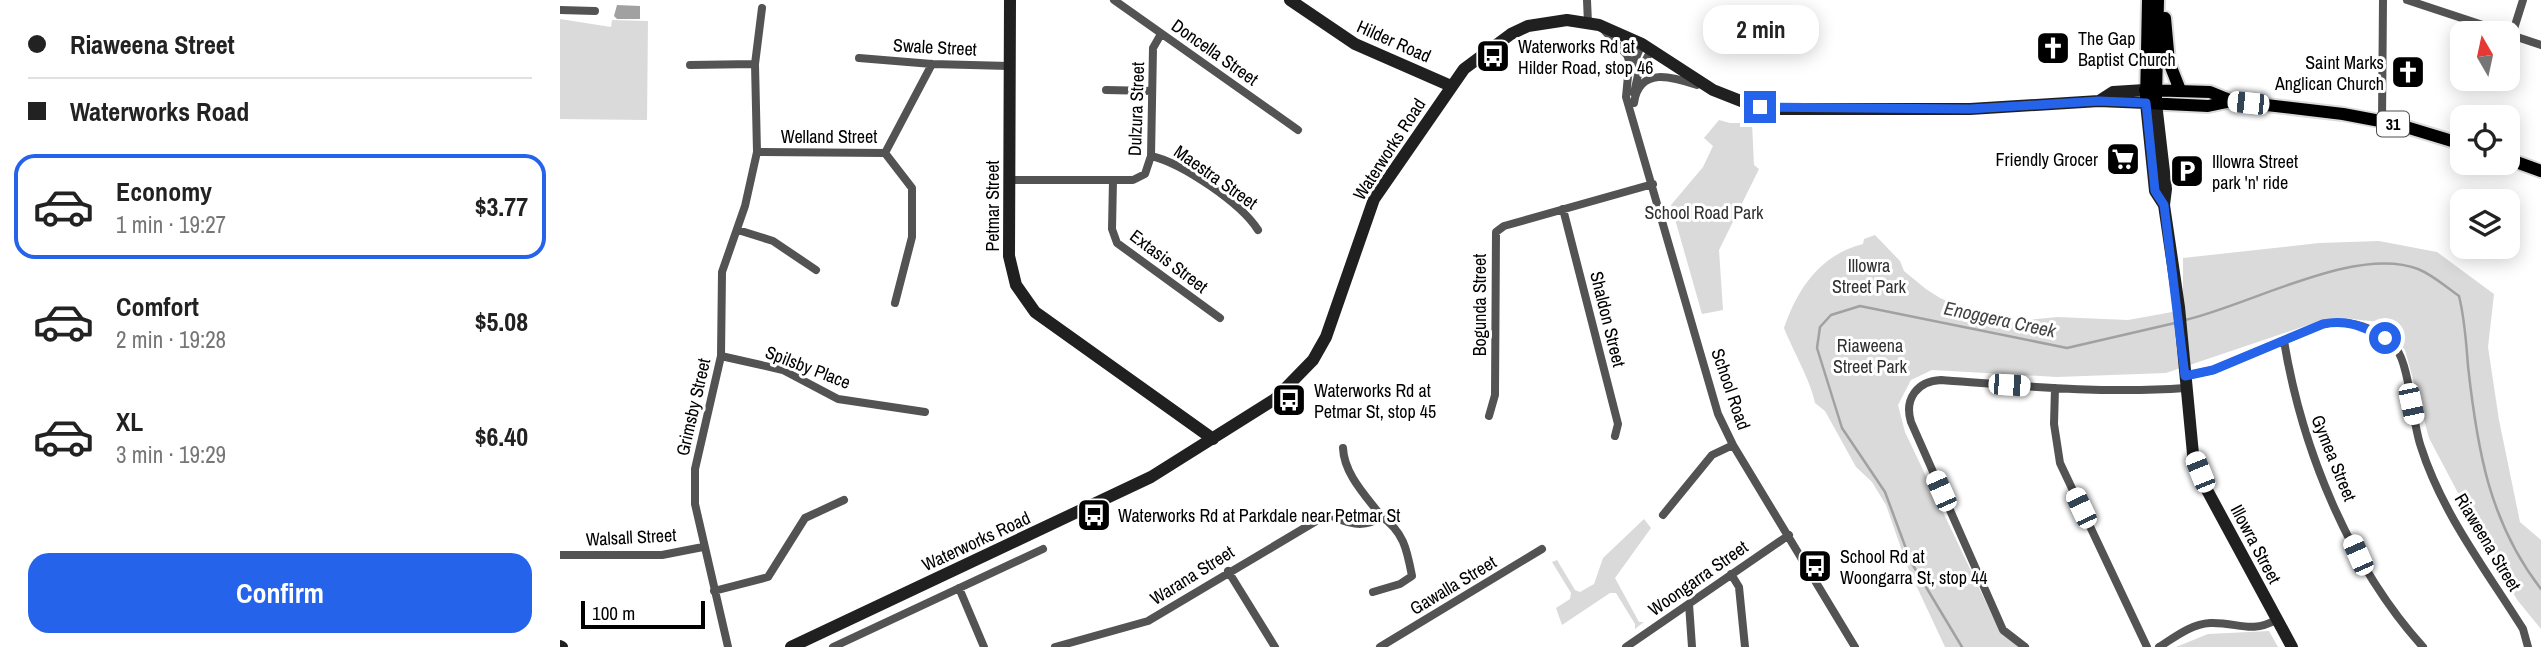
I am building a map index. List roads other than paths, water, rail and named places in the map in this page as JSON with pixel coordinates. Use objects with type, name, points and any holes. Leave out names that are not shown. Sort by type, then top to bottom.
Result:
[{"type":"main road","name":"Petmar Street","points":[[1010,0],[1009,256],[1016,285],[1035,312],[1213,439]]},
{"type":"main road","name":"Hilder Road","points":[[1290,0],[1355,44],[1451,86]]},
{"type":"main road","points":[[2148,0],[2151,97]]},
{"type":"main road","points":[[2151,97],[2160,0]]},
{"type":"main road","points":[[2160,0],[2169,62],[2180,90]]},
{"type":"main road","name":"Waterworks Road","points":[[791,647],[1150,477],[1275,399],[1313,360],[1336,314],[1374,199],[1451,86],[1471,62],[1511,34],[1547,22],[1567,20],[1593,24],[1646,47],[1713,90],[1775,109],[1970,109],[2151,97],[2180,90],[2210,92],[2232,101],[2382,121],[2450,141]]},
{"type":"main road","name":"Waterworks Road","points":[[2151,97],[2208,106],[2232,101]]},
{"type":"main road","name":"Illowra Street","points":[[2151,97],[2155,191],[2164,205],[2179,307],[2193,454],[2207,490],[2292,647]]},
{"type":"main road","points":[[2520,163],[2541,171]]},
{"type":"street","name":"Doncella Street","points":[[1114,0],[1298,130]]},
{"type":"street","points":[[1587,0],[1593,24],[1627,55],[1631,66]]},
{"type":"street","points":[[2382,121],[2383,0]]},
{"type":"street","points":[[2407,0],[2473,21]]},
{"type":"street","points":[[2514,21],[2523,0]]},
{"type":"street","name":"Grimsby Street","points":[[728,647],[695,504],[695,469],[721,356],[722,272],[737,230],[757,152],[755,64],[762,8]]},
{"type":"street","points":[[560,10],[596,11]]},
{"type":"street","name":"Dulzura Street","points":[[1009,180],[1139,178],[1149,169],[1153,48],[1161,34]]},
{"type":"street","points":[[2520,38],[2541,45]]},
{"type":"street","name":"School Road","points":[[1646,47],[1631,66],[1626,94],[1718,414],[1733,445],[1855,647]]},
{"type":"street","name":"School Road","points":[[1634,117],[1637,78],[1646,47]]},
{"type":"street","name":"Swale Street","points":[[859,58],[932,64],[1009,66]]},
{"type":"street","points":[[690,65],[755,64]]},
{"type":"street","name":"Welland Street","points":[[757,152],[884,153],[932,64]]},
{"type":"street","points":[[1634,103],[1640,87],[1658,76],[1671,76],[1713,90]]},
{"type":"street","points":[[1106,90],[1152,91]]},
{"type":"street","points":[[884,153],[912,188],[912,237],[895,303]]},
{"type":"street","name":"Maestra Street","points":[[1151,156],[1170,160],[1249,216],[1258,230]]},
{"type":"street","name":"Extasis Street","points":[[1113,180],[1112,229],[1117,243],[1220,318]]},
{"type":"street","name":"Bogunda Street","points":[[1489,416],[1495,395],[1496,232],[1504,226],[1653,184]]},
{"type":"street","name":"Shaldon Street","points":[[1563,209],[1618,424],[1615,436]]},
{"type":"street","points":[[737,230],[773,241],[816,270]]},
{"type":"street","name":"Riaweena Street","points":[[2025,647],[2003,631],[1911,422],[1909,406],[1913,393],[1923,383],[1930,381],[2155,390],[2185,382],[2323,324],[2341,320],[2358,324],[2385,338],[2397,350],[2420,446],[2450,516],[2523,629],[2528,647]]},
{"type":"street","name":"Gymea Street","points":[[2284,341],[2293,397],[2316,463],[2358,555],[2388,606],[2423,647]]},
{"type":"street","name":"Spilsby Place","points":[[721,356],[783,370],[838,399],[925,412]]},
{"type":"street","points":[[2054,388],[2053,424],[2060,464],[2147,647]]},
{"type":"street","points":[[1663,514],[1712,455],[1733,445]]},
{"type":"street","points":[[1343,448],[1344,459],[1352,476],[1381,516],[1396,528],[1405,542],[1412,576],[1400,584],[1373,592]]},
{"type":"street","points":[[714,592],[768,577],[805,518],[844,500]]},
{"type":"street","name":"Warana Street","points":[[1055,647],[1140,624],[1323,514],[1360,524],[1376,521],[1381,516]]},
{"type":"street","name":"Woongarra Street","points":[[1626,647],[1789,535]]},
{"type":"street","name":"Walsall Street","points":[[560,555],[662,555],[703,547]]},
{"type":"street","points":[[833,647],[1043,549]]},
{"type":"street","name":"Gawalla Street","points":[[1383,646],[1542,549]]},
{"type":"street","points":[[1228,571],[1275,647]]},
{"type":"street","points":[[1731,574],[1739,587],[1745,647]]},
{"type":"street","points":[[959,588],[984,647]]},
{"type":"street","points":[[1689,604],[1692,647]]},
{"type":"street","points":[[2159,647],[2191,628],[2209,623],[2256,629],[2276,620]]},
{"type":"street","points":[[847,621],[855,637]]},
{"type":"street","points":[[834,628],[842,643]]},
{"type":"waterway","name":"Enoggera Creek","points":[[2185,320],[2303,280],[2365,265],[2393,264],[2418,269],[2459,296],[2476,426],[2488,483],[2509,537],[2523,564],[2541,589]]},
{"type":"waterway","name":"Enoggera Creek","points":[[1962,647],[1911,562],[1885,492],[1842,428],[1817,348],[1820,327],[1831,315],[1860,306],[2067,348],[2175,323]]},
{"type":"place","name":"The Gap Baptist Church","points":[[2053,48]]},
{"type":"place","name":"Waterworks Rd at Hilder Road, stop 46","points":[[1493,56]]},
{"type":"place","name":"Saint Marks Anglican Church","points":[[2408,72]]},
{"type":"place","name":"Friendly Grocer","points":[[2123,159]]},
{"type":"place","name":"Illowra Street park 'n' ride","points":[[2187,171]]},
{"type":"place","name":"Waterworks Rd at Petmar St, stop 45","points":[[1289,400]]},
{"type":"place","name":"Waterworks Rd at Parkdale near Petmar St","points":[[1094,515]]},
{"type":"place","name":"School Rd at Woongarra St, stop 44","points":[[1815,566]]},
{"type":"park label","name":"School Road Park","points":[[1704,212]]},
{"type":"park label","name":"Illowra Street Park","points":[[1869,275]]},
{"type":"park label","name":"Riaweena Street Park","points":[[1870,355]]}]
